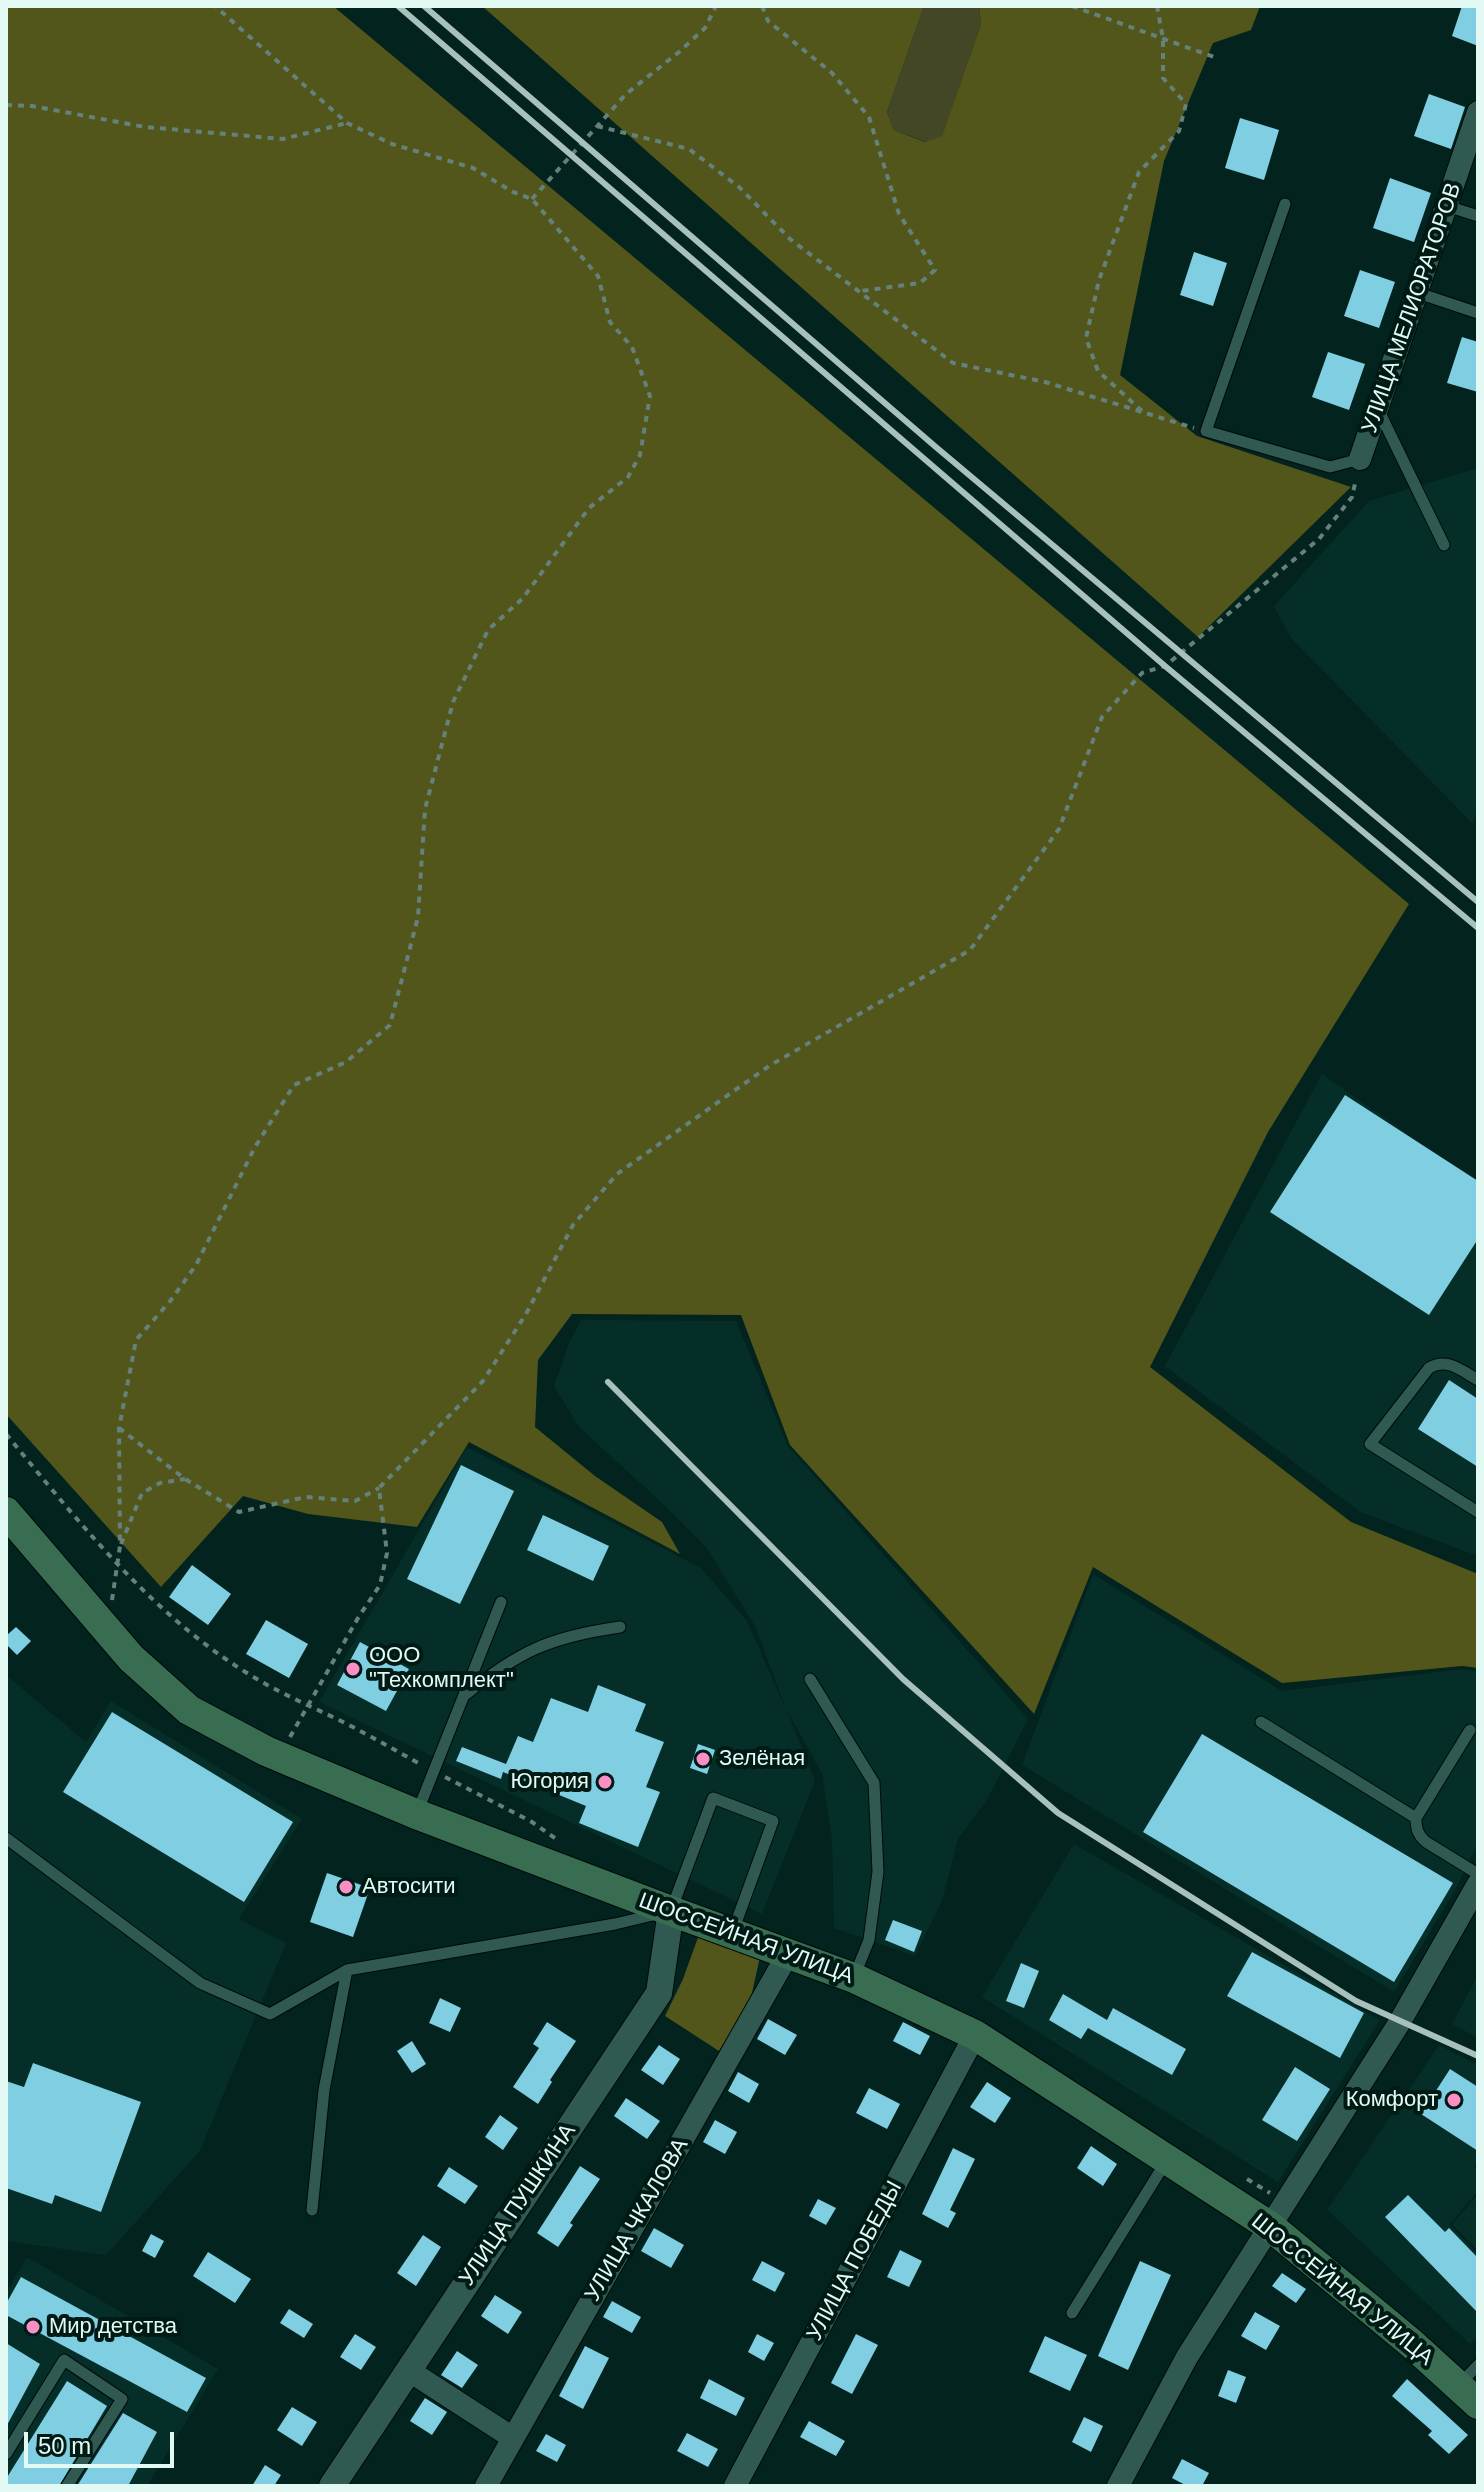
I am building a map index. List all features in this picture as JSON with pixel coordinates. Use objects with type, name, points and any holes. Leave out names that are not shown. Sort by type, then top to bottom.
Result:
[{"type":"main road","name":"ШОССЕЙНАЯ УЛИЦА","points":[[6,1512],[131,1658],[189,1710],[279,1756],[416,1814],[854,1978],[975,2035],[1271,2227],[1411,2343],[1471,2385]]},
{"type":"street","name":"УЛИЦА МЕЛИОРАТОРОВ","points":[[1360,459],[1478,112]]},
{"type":"street","points":[[1118,2486],[1187,2357],[1400,2022],[1478,1884]]},
{"type":"street","name":"УЛИЦА ПУШКИНА","points":[[332,2486],[659,1993],[671,1911]]},
{"type":"street","name":"УЛИЦА ЧКАЛОВА","points":[[486,2486],[788,1954]]},
{"type":"street","name":"УЛИЦА ПОБЕДЫ","points":[[735,2486],[975,2035]]},
{"type":"street","points":[[408,2370],[513,2438]]},
{"type":"lane","points":[[1285,204],[1206,431],[1330,467],[1360,459]]},
{"type":"lane","points":[[1447,206],[1478,216]]},
{"type":"lane","points":[[1418,293],[1478,313]]},
{"type":"lane","points":[[1378,408],[1444,545]]},
{"type":"lane","points":[[1478,1380],[1446,1363],[1437,1363],[1429,1368],[1370,1444],[1478,1512]]},
{"type":"lane","points":[[416,1814],[501,1602]]},
{"type":"lane","points":[[464,1696],[498,1668],[536,1647],[577,1633],[620,1627]]},
{"type":"lane","points":[[810,1679],[874,1783],[878,1872],[869,1940],[854,1978]]},
{"type":"lane","points":[[1261,1722],[1416,1818]]},
{"type":"lane","points":[[1470,1730],[1416,1818],[1416,1826],[1420,1837],[1478,1874]]},
{"type":"lane","points":[[6,1838],[200,1983],[270,2014],[347,1970],[615,1924],[671,1911],[713,1798],[773,1821],[732,1933]]},
{"type":"lane","points":[[312,2210],[324,2090],[347,1970]]},
{"type":"lane","points":[[1072,2313],[1167,2160]]},
{"type":"lane","points":[[6,2454],[64,2360],[122,2399],[67,2486]]},
{"type":"path","points":[[107,1630],[120,1546],[119,1428],[136,1340],[196,1265],[255,1147],[294,1085],[346,1062],[390,1025],[418,917],[425,809],[453,702],[488,630],[523,598],[589,508],[628,477],[640,455],[650,396],[632,347],[610,322],[598,276],[532,199],[513,192],[473,168],[392,144],[347,123],[215,6]]},
{"type":"path","points":[[532,199],[626,94],[705,28],[716,6]]},
{"type":"path","points":[[762,6],[768,21],[832,73],[869,117],[899,214],[935,270],[920,283],[861,291]]},
{"type":"path","points":[[1072,6],[1214,57]]},
{"type":"path","points":[[1144,413],[1098,371],[1086,338],[1099,280],[1139,172],[1179,131],[1186,104],[1163,78],[1163,39],[1157,6]]},
{"type":"path","points":[[6,105],[32,106],[145,127],[283,139],[347,123]]},
{"type":"path","points":[[597,126],[689,149],[739,187],[790,239],[953,363],[1045,382],[1206,431]]},
{"type":"path","points":[[119,1428],[185,1479],[239,1512],[306,1497],[355,1501],[379,1488],[483,1381],[526,1314],[573,1225],[617,1174],[769,1066],[970,950],[1059,829],[1102,717],[1142,673],[1165,666],[1319,539],[1352,497],[1360,459]]},
{"type":"path","points":[[120,1546],[142,1493],[160,1483],[185,1479]]},
{"type":"path","points":[[279,1756],[380,1585],[387,1553],[379,1488]]},
{"type":"shaded area","points":[[924,6],[979,6],[981,24],[942,137],[926,142],[894,130],[887,112]]},
{"type":"shaded area","points":[[1478,468],[1478,806],[1473,824],[1291,638],[1274,606],[1369,501]]},
{"type":"shaded area","points":[[1322,1074],[1478,1184],[1478,1556],[1360,1512],[1165,1366]]},
{"type":"shaded area","points":[[581,1320],[736,1321],[788,1446],[1028,1719],[988,1798],[958,1839],[942,1901],[915,1956],[834,1928],[832,1839],[822,1773],[787,1711],[815,1781],[762,1914],[319,1702],[467,1447],[701,1568],[747,1621],[786,1709],[755,1626],[706,1547],[579,1427],[554,1386]]},
{"type":"shaded area","points":[[1093,1574],[1282,1691],[1462,1669],[1478,1672],[1478,1843],[1457,1887],[1394,1992],[1022,1765]]},
{"type":"shaded area","points":[[6,1675],[86,1742],[111,1701],[302,1819],[239,1919],[286,1943],[200,2151],[106,2255],[6,2241]]},
{"type":"shaded area","points":[[1074,1844],[1380,2020],[1278,2182],[982,1997]]},
{"type":"shaded area","points":[[1478,1975],[1478,2038],[1452,2024]]},
{"type":"shaded area","points":[[1439,2045],[1478,2065],[1478,2162],[1474,2167],[1478,2171],[1478,2191],[1449,2225],[1478,2254],[1478,2337],[1470,2344],[1327,2210]]},
{"type":"shaded area","points":[[1478,2195],[1478,2251],[1452,2224]]},
{"type":"shaded area","points":[[27,2257],[218,2369],[147,2486],[6,2486],[6,2293]]},
{"type":"green space","points":[[6,6],[333,6],[1409,904],[1268,1132],[1150,1367],[1351,1522],[1478,1574],[1478,1668],[1462,1666],[1282,1683],[1093,1567],[1034,1714],[790,1445],[741,1315],[572,1314],[538,1360],[535,1427],[595,1476],[662,1522],[680,1554],[469,1442],[417,1527],[308,1514],[243,1496],[161,1587],[6,1414]]},
{"type":"green space","points":[[482,6],[924,6],[887,112],[894,130],[925,142],[942,136],[981,24],[979,6],[1260,6],[1251,30],[1213,43],[1164,161],[1120,375],[1197,436],[1351,487],[1198,637]]},
{"type":"green space","points":[[700,1932],[760,1957],[749,2006],[719,2051],[665,2016]]},
{"type":"building","points":[[1462,6],[1478,6],[1478,46],[1452,36]]},
{"type":"building","points":[[1429,94],[1465,107],[1451,149],[1414,136]]},
{"type":"building","points":[[1240,118],[1279,130],[1264,180],[1225,168]]},
{"type":"building","points":[[1390,178],[1431,193],[1414,242],[1373,228]]},
{"type":"building","points":[[1194,252],[1227,263],[1213,306],[1180,295]]},
{"type":"building","points":[[1360,270],[1395,282],[1379,328],[1344,316]]},
{"type":"building","points":[[1462,337],[1478,342],[1478,392],[1447,383]]},
{"type":"building","points":[[1328,352],[1365,364],[1349,410],[1312,397]]},
{"type":"building","points":[[1345,1095],[1478,1181],[1478,1239],[1429,1315],[1270,1212]]},
{"type":"building","points":[[1449,1380],[1478,1399],[1478,1467],[1418,1429]]},
{"type":"building","points":[[461,1465],[514,1491],[460,1604],[407,1579]]},
{"type":"building","points":[[543,1515],[609,1546],[593,1581],[527,1550]]},
{"type":"building","points":[[192,1565],[231,1594],[208,1625],[169,1597]]},
{"type":"building","points":[[266,1620],[308,1644],[289,1678],[246,1654]]},
{"type":"building","points":[[16,1627],[31,1641],[17,1655],[6,1644],[6,1636]]},
{"type":"building","points":[[360,1642],[409,1669],[386,1711],[337,1685]]},
{"type":"building","points":[[598,1685],[646,1704],[635,1731],[664,1742],[646,1787],[660,1792],[638,1847],[579,1823],[586,1806],[503,1772],[501,1779],[456,1761],[462,1747],[506,1764],[518,1736],[533,1742],[551,1698],[588,1712]]},
{"type":"building","points":[[112,1712],[293,1822],[244,1902],[63,1792]]},
{"type":"building","points":[[1202,1734],[1453,1883],[1394,1982],[1143,1832]]},
{"type":"building","name":"Зелёная","points":[[698,1744],[715,1750],[707,1774],[690,1768]]},
{"type":"building","points":[[327,1873],[370,1888],[353,1937],[310,1922]]},
{"type":"building","points":[[893,1920],[922,1931],[914,1952],[885,1940]]},
{"type":"building","points":[[1252,1952],[1364,2013],[1340,2058],[1227,1996]]},
{"type":"building","points":[[1021,1963],[1039,1971],[1024,2008],[1006,2001]]},
{"type":"building","points":[[1063,1994],[1107,2020],[1113,2008],[1186,2049],[1172,2075],[1088,2028],[1081,2039],[1049,2020]]},
{"type":"building","points":[[440,1998],[461,2008],[450,2032],[429,2023]]},
{"type":"building","points":[[768,2019],[797,2035],[785,2055],[757,2039]]},
{"type":"building","points":[[547,2022],[576,2041],[538,2104],[513,2087],[539,2048],[533,2044]]},
{"type":"building","points":[[903,2022],[930,2036],[920,2055],[893,2041]]},
{"type":"building","points":[[412,2041],[426,2064],[412,2073],[397,2051]]},
{"type":"building","points":[[659,2045],[680,2059],[663,2085],[641,2070]]},
{"type":"building","points":[[33,2063],[141,2102],[101,2212],[55,2195],[52,2204],[6,2188],[6,2081],[24,2087]]},
{"type":"building","points":[[1295,2067],[1330,2089],[1297,2141],[1262,2120]]},
{"type":"building","name":"Комфорт","points":[[1450,2069],[1478,2087],[1478,2151],[1421,2114]]},
{"type":"building","points":[[738,2072],[759,2084],[749,2103],[728,2091]]},
{"type":"building","points":[[987,2082],[1011,2098],[995,2123],[970,2107]]},
{"type":"building","points":[[869,2088],[900,2104],[887,2129],[856,2113]]},
{"type":"building","points":[[626,2098],[660,2121],[647,2139],[614,2116]]},
{"type":"building","points":[[500,2115],[518,2128],[503,2150],[485,2137]]},
{"type":"building","points":[[715,2120],[737,2132],[725,2154],[703,2142]]},
{"type":"building","points":[[1091,2146],[1117,2164],[1103,2186],[1077,2168]]},
{"type":"building","points":[[953,2148],[975,2159],[950,2210],[956,2213],[948,2228],[922,2214]]},
{"type":"building","points":[[580,2166],[600,2179],[570,2223],[573,2225],[558,2247],[537,2233]]},
{"type":"building","points":[[449,2167],[478,2186],[465,2204],[437,2186]]},
{"type":"building","points":[[1408,2195],[1445,2232],[1449,2228],[1478,2258],[1478,2313],[1385,2217]]},
{"type":"building","points":[[818,2199],[836,2208],[826,2225],[809,2216]]},
{"type":"building","points":[[654,2228],[684,2245],[671,2268],[641,2251]]},
{"type":"building","points":[[151,2234],[164,2241],[155,2258],[142,2251]]},
{"type":"building","points":[[423,2235],[441,2247],[416,2286],[397,2273]]},
{"type":"building","points":[[900,2250],[922,2261],[909,2287],[887,2277]]},
{"type":"building","points":[[208,2252],[251,2279],[235,2303],[193,2276]]},
{"type":"building","points":[[762,2261],[785,2273],[775,2292],[752,2280]]},
{"type":"building","points":[[1140,2261],[1171,2275],[1128,2370],[1098,2356]]},
{"type":"building","points":[[1282,2273],[1306,2289],[1296,2303],[1272,2286]]},
{"type":"building","points":[[21,2277],[206,2378],[187,2412],[6,2315],[6,2304]]},
{"type":"building","points":[[495,2295],[522,2312],[508,2334],[481,2316]]},
{"type":"building","points":[[612,2301],[641,2317],[632,2333],[603,2317]]},
{"type":"building","points":[[289,2309],[313,2324],[304,2338],[280,2323]]},
{"type":"building","points":[[1255,2312],[1280,2326],[1266,2350],[1241,2336]]},
{"type":"building","points":[[355,2334],[376,2347],[361,2370],[340,2357]]},
{"type":"building","points":[[757,2334],[774,2343],[764,2361],[748,2352]]},
{"type":"building","points":[[856,2334],[878,2345],[852,2394],[831,2383]]},
{"type":"building","points":[[1045,2336],[1087,2355],[1070,2391],[1029,2372]]},
{"type":"building","points":[[6,2343],[40,2364],[6,2427]]},
{"type":"building","points":[[585,2346],[609,2358],[583,2409],[559,2396]]},
{"type":"building","points":[[457,2351],[478,2365],[462,2388],[441,2375]]},
{"type":"building","points":[[1228,2370],[1246,2377],[1236,2403],[1218,2396]]},
{"type":"building","points":[[709,2379],[745,2398],[736,2416],[700,2398]]},
{"type":"building","points":[[1407,2379],[1468,2435],[1449,2454],[1428,2435],[1432,2431],[1392,2396]]},
{"type":"building","points":[[67,2381],[107,2406],[59,2486],[6,2486],[6,2479]]},
{"type":"building","points":[[425,2398],[447,2412],[432,2435],[410,2421]]},
{"type":"building","points":[[292,2407],[317,2422],[302,2446],[277,2430]]},
{"type":"building","points":[[123,2413],[157,2432],[128,2486],[77,2486]]},
{"type":"building","points":[[1084,2417],[1103,2426],[1091,2452],[1072,2442]]},
{"type":"building","points":[[809,2421],[845,2441],[836,2456],[800,2437]]},
{"type":"building","points":[[687,2433],[718,2449],[708,2467],[677,2451]]},
{"type":"building","points":[[546,2434],[566,2445],[557,2462],[536,2451]]},
{"type":"building","points":[[1182,2459],[1209,2473],[1202,2486],[1187,2486],[1172,2478]]},
{"type":"building","points":[[265,2465],[281,2475],[274,2486],[252,2486]]},
{"type":"railway","points":[[398,6],[1165,666],[1478,928]]},
{"type":"railway","points":[[424,6],[937,448],[1478,902]]},
{"type":"railway","points":[[608,1382],[903,1679],[1058,1813],[1356,2001],[1478,2056]]},
{"type":"place","name":"ООО \"Техкомплект\"","points":[[353,1669]]},
{"type":"place","name":"Зелёная","points":[[703,1759]]},
{"type":"place","name":"Югория","points":[[605,1782]]},
{"type":"place","name":"Автосити","points":[[346,1887]]},
{"type":"place","name":"Комфорт","points":[[1454,2100]]},
{"type":"place","name":"Мир детства","points":[[33,2327]]}]
